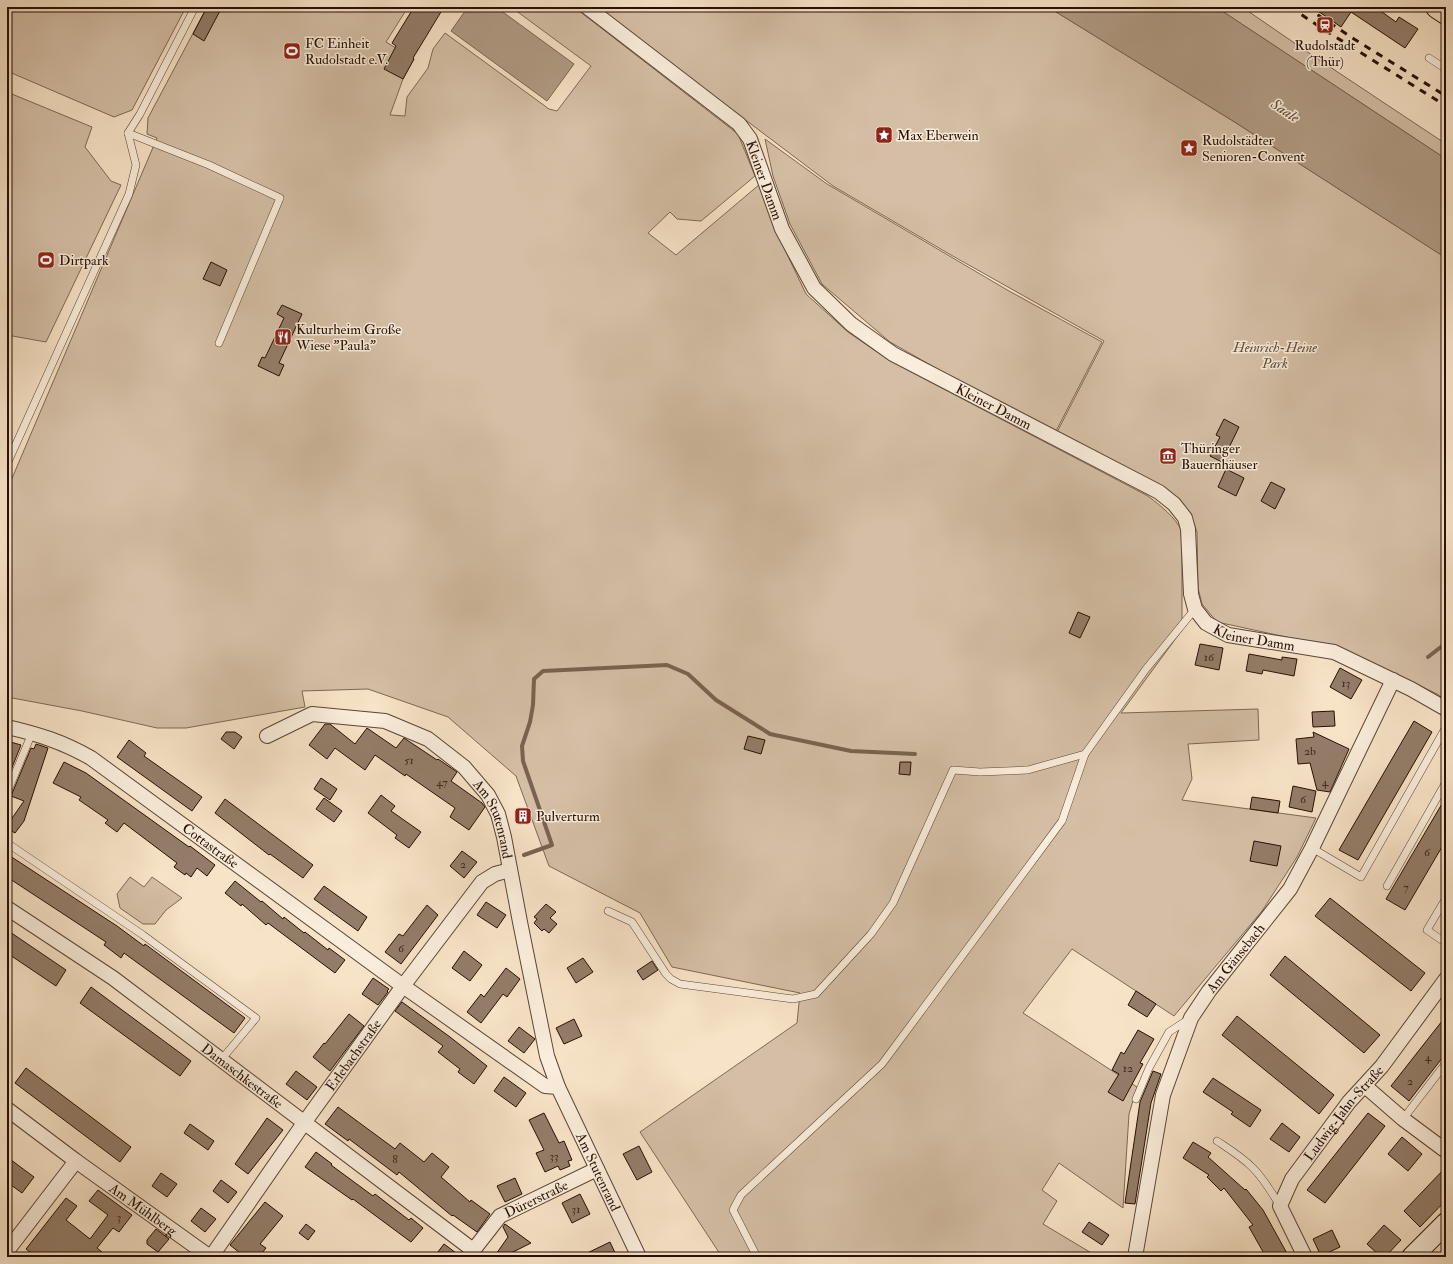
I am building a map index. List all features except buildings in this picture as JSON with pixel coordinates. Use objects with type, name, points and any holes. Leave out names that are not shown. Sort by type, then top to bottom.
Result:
[{"type":"main road","points":[[1438,7],[1446,13]]},
{"type":"street","name":"Kleiner Damm","points":[[587,7],[739,124],[750,139],[782,229],[814,288],[852,324],[893,354],[1159,492],[1174,504],[1185,518],[1188,529],[1191,594],[1195,609],[1206,623],[1228,634],[1334,652],[1393,680],[1446,709]]},
{"type":"street","name":"Am Gänsebach","points":[[1135,1257],[1163,1096],[1191,1018],[1209,992],[1290,889],[1312,848],[1393,680]]},
{"type":"street","name":"Am Stutenrand","points":[[267,736],[312,714],[385,721],[428,739],[464,767],[488,795],[498,814],[504,837],[547,1056],[558,1087],[639,1257]]},
{"type":"street","name":"Cottastraße","points":[[7,727],[32,733],[72,747],[91,758],[403,986]]},
{"type":"street","name":"Erlebachstraße","points":[[210,1257],[403,986],[482,882],[495,874],[510,870]]},
{"type":"street","name":"Damaschkestraße","points":[[7,908],[108,974],[304,1123],[471,1253]]},
{"type":"street","name":"Ludwig-Jahn-Straße","points":[[1280,1206],[1292,1178],[1350,1102],[1382,1066],[1446,979]]},
{"type":"street","points":[[403,986],[545,1086],[558,1087]]},
{"type":"street","points":[[1365,1086],[1403,1119],[1446,1151]]},
{"type":"street","name":"Am Mühlberg","points":[[7,1109],[76,1161],[210,1257]]},
{"type":"street","points":[[7,1251],[76,1161]]},
{"type":"street","name":"Dürerstraße","points":[[471,1253],[500,1216],[597,1168]]},
{"type":"street","points":[[1280,1206],[1305,1257]]},
{"type":"street","points":[[1412,1257],[1446,1223]]},
{"type":"lane","points":[[7,464],[129,194],[136,165],[128,133],[140,114],[195,7]]},
{"type":"lane","points":[[1429,58],[1446,69]]},
{"type":"lane","points":[[128,133],[209,165],[280,198],[219,343]]},
{"type":"lane","points":[[757,1257],[733,1210],[741,1196],[882,1064],[1062,821],[1085,754],[1146,669],[1195,609]]},
{"type":"lane","points":[[1312,848],[1361,877],[1446,727]]},
{"type":"lane","points":[[7,793],[32,733]]},
{"type":"lane","points":[[608,912],[632,922],[666,974],[680,984],[793,999],[816,994],[871,934],[893,903],[953,770],[980,772],[1028,770],[1085,754]]},
{"type":"lane","points":[[1386,886],[1446,782]]},
{"type":"lane","points":[[7,843],[143,935],[256,1018],[221,1060]]},
{"type":"lane","points":[[1446,898],[1427,930],[1446,943]]},
{"type":"lane","points":[[1136,1099],[1149,1068],[1169,1032],[1191,1018]]},
{"type":"lane","points":[[1403,1119],[1446,1063]]},
{"type":"lane","points":[[1217,1141],[1252,1167],[1266,1184],[1280,1206]]},
{"type":"green space","points":[[7,7],[186,7],[132,110],[114,117],[7,71]]},
{"type":"green space","points":[[207,7],[408,7],[386,42],[414,59],[403,79],[390,115],[405,116],[407,97],[428,68],[433,49],[445,33],[549,109],[557,111],[591,66],[511,7],[574,7],[738,134],[755,176],[701,221],[677,219],[670,212],[648,233],[676,255],[760,184],[776,231],[806,294],[848,332],[890,361],[1148,496],[1167,512],[1179,526],[1182,531],[1182,630],[1121,713],[1258,709],[1259,740],[1188,744],[1192,779],[1182,800],[1316,818],[1297,857],[1262,911],[1174,1016],[1072,949],[1023,1013],[1137,1087],[1129,1114],[1123,1208],[1059,1163],[1042,1190],[1057,1201],[1043,1224],[1098,1257],[722,1257],[640,1132],[797,1023],[800,993],[672,967],[640,913],[549,866],[516,776],[448,717],[368,689],[302,691],[305,707],[186,728],[157,728],[82,711],[7,697],[7,490],[157,138],[147,134],[148,118]]},
{"type":"green space","name":"Heinrich-Heine Park","points":[[596,7],[1048,7],[1233,121],[1446,258],[1446,700],[1437,694],[1346,650],[1217,622],[1202,604],[1198,588],[1197,532],[1190,513],[1178,500],[1055,436],[1104,341],[951,255],[833,186]]},
{"type":"green space","points":[[1216,7],[1242,7],[1446,144],[1446,159]]},
{"type":"green space","name":"Dirtpark","points":[[7,92],[92,127],[85,147],[111,181],[121,185],[46,342],[7,335]]},
{"type":"green space","points":[[765,139],[827,184],[1009,291],[1102,342],[1054,435],[890,342],[822,284],[790,224],[773,176]]},
{"type":"green space","points":[[130,877],[144,887],[152,877],[182,898],[166,910],[155,924],[143,924],[120,908],[117,894]]},
{"type":"water","points":[[468,7],[496,7],[574,64],[547,101],[451,31]]},
{"type":"water","name":"Saale","points":[[1048,7],[1216,7],[1446,159],[1446,258],[1233,121]]},
{"type":"waterway","points":[[1428,657],[1446,643]]},
{"type":"waterway","points":[[524,855],[552,845],[523,761],[522,746],[530,722],[533,705],[534,679],[543,671],[667,665],[688,674],[716,700],[770,734],[851,751],[915,754]]},
{"type":"railway","points":[[1290,7],[1446,106]]},
{"type":"railway","points":[[1306,7],[1354,39],[1446,96]]},
{"type":"place","name":"Rudolstadt (Thür)","points":[[1325,25]]},
{"type":"place","name":"FC Einheit Rudolstadt e.V.","points":[[292,51]]},
{"type":"place","name":"Max Eberwein","points":[[884,135]]},
{"type":"place","name":"Rudolstädter Senioren-Convent","points":[[1189,148]]},
{"type":"place","name":"Dirtpark","points":[[46,260]]},
{"type":"place","name":"Kulturheim Große Wiese \"Paula\"","points":[[283,337]]},
{"type":"place","name":"Thüringer Bauernhäuser","points":[[1168,456]]},
{"type":"place","name":"Pulverturm","points":[[523,816]]}]
